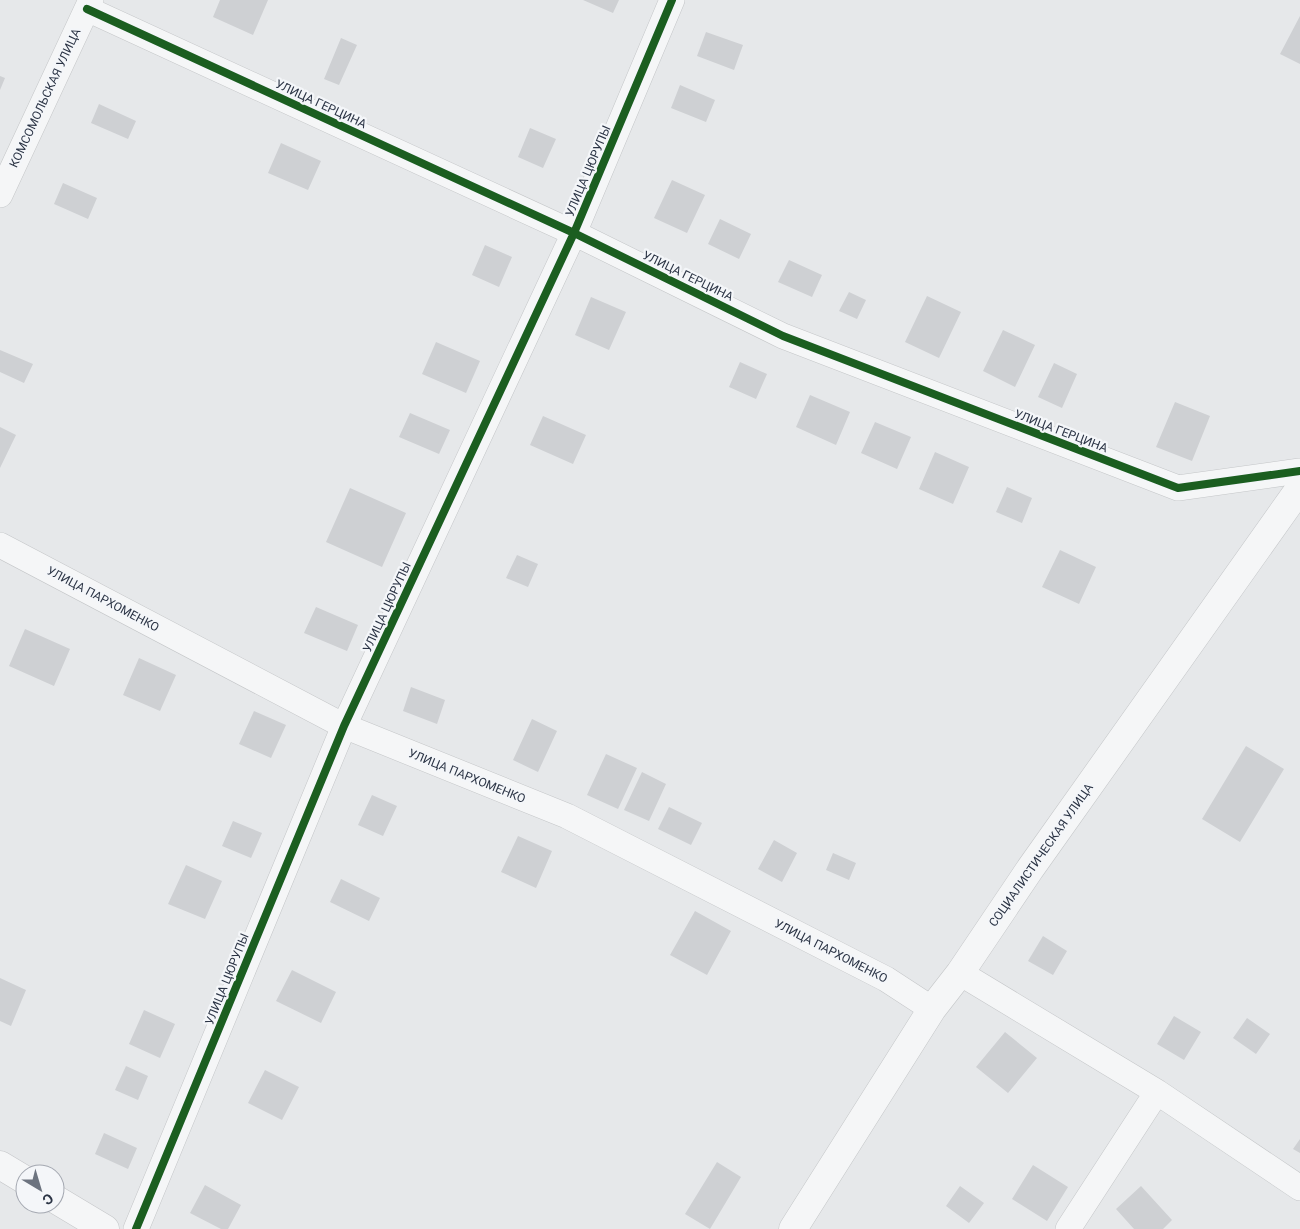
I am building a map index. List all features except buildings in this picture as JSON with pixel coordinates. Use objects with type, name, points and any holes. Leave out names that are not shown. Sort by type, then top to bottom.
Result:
[{"type":"street","name":"УЛИЦА ЦЮРУПЫ","points":[[136,1229],[344,726],[574,233],[672,0]]},
{"type":"street","name":"УЛИЦА ГЕРЦИНА","points":[[89,4],[574,233],[782,336],[1178,488],[1300,471]]},
{"type":"street","name":"КОМСОМОЛЬСКАЯ УЛИЦА","points":[[0,195],[89,4]]},
{"type":"street","name":"СОЦИАЛИСТИЧЕСКАЯ УЛИЦА","points":[[793,1229],[932,1009],[960,973],[1030,869],[1300,488]]},
{"type":"street","name":"УЛИЦА ПАРХОМЕНКО","points":[[0,545],[344,726],[567,816],[886,979],[932,1009]]},
{"type":"street","points":[[960,973],[1157,1092],[1300,1188]]},
{"type":"street","points":[[1068,1229],[1157,1092]]},
{"type":"street","points":[[0,1165],[15,1174]]},
{"type":"street","points":[[65,1205],[105,1229]]},
{"type":"cycle path","points":[[136,1229],[344,726],[574,233],[672,0]]},
{"type":"cycle path","points":[[87,9],[574,233],[783,336],[1178,488],[1300,471]]}]
